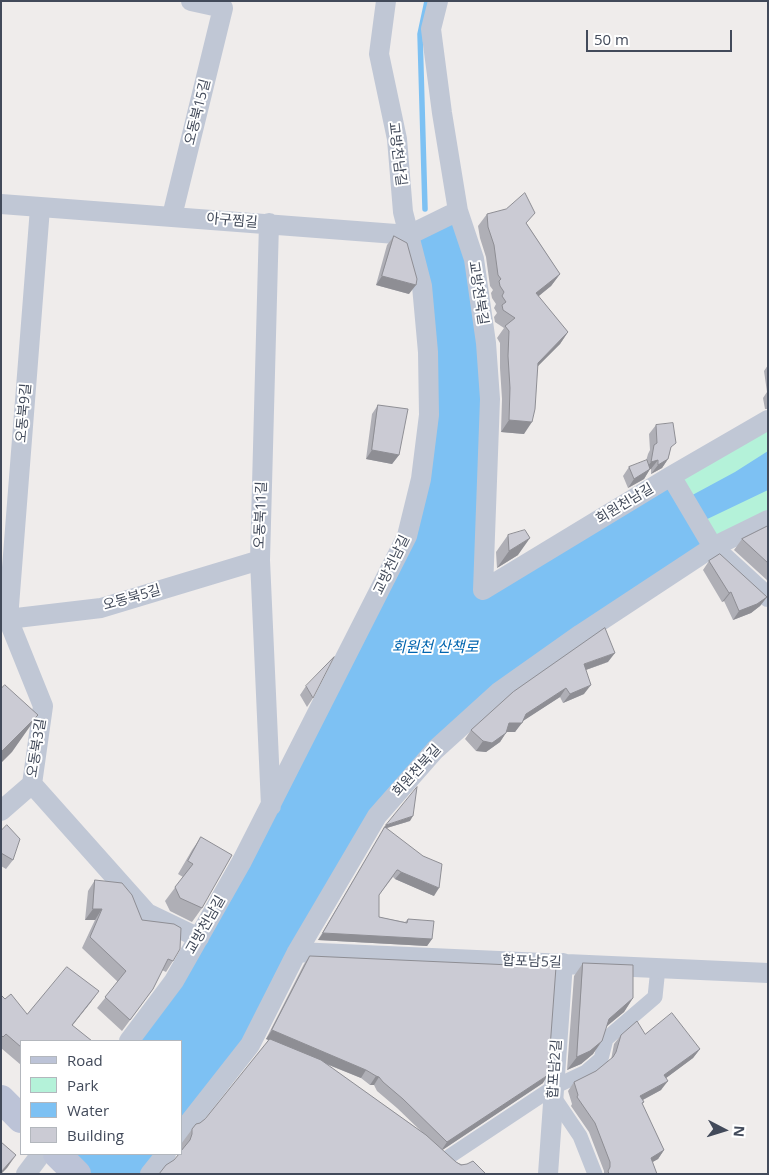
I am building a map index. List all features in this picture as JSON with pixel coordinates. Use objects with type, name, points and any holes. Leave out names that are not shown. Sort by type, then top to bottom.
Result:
[{"type":"main road","points":[[1,1099],[20,1118]]},
{"type":"main road","points":[[58,1155],[77,1174]]},
{"type":"street","name":"오동북15길","points":[[172,216],[224,8],[191,1]]},
{"type":"street","name":"교방천남길","points":[[131,1040],[174,981],[242,861],[408,536],[421,479],[429,415],[428,352],[422,286],[404,212],[397,139],[379,54],[386,1]]},
{"type":"street","name":"교방천북길","points":[[438,1],[431,29],[458,211],[474,258],[490,399],[483,590]]},
{"type":"street","name":"아구찜길","points":[[1,204],[409,235]]},
{"type":"street","name":"오동북9길","points":[[4,619],[40,208]]},
{"type":"street","points":[[409,235],[458,211]]},
{"type":"street","name":"오동북11길","points":[[269,224],[260,560],[271,807]]},
{"type":"street","name":"회원천남길","points":[[483,590],[671,476],[768,420]]},
{"type":"street","points":[[671,476],[713,547],[768,597]]},
{"type":"street","name":"회원천북길","points":[[182,1132],[258,1048],[297,952],[377,816],[435,750],[498,692],[581,634],[713,547],[768,520]]},
{"type":"street","name":"오동북5길","points":[[4,619],[101,608],[260,560]]},
{"type":"street","name":"오동북3길","points":[[1,811],[32,784],[43,706],[4,619]]},
{"type":"street","points":[[32,784],[147,913],[199,938]]},
{"type":"street","name":"합포남5길","points":[[297,952],[768,973]]},
{"type":"street","name":"합포남2길","points":[[548,1174],[563,964]]},
{"type":"street","points":[[422,1150],[443,1169],[586,1072],[600,1058],[606,1039],[655,997],[658,968]]},
{"type":"street","points":[[554,1092],[580,1136],[595,1174]]},
{"type":"street","points":[[26,1174],[40,1155]]},
{"type":"street","points":[[150,1174],[165,1155]]},
{"type":"green space","points":[[768,420],[768,520],[713,547],[671,476]]},
{"type":"water","name":"회원천 산책로","points":[[458,211],[486,343],[483,590],[671,476],[685,499],[735,472],[768,451],[768,490],[699,523],[713,547],[511,681],[377,816],[250,1045],[182,1132],[182,1040],[131,1040],[174,981],[407,536],[429,415],[409,235]]},
{"type":"water","points":[[58,1155],[165,1155],[150,1174],[67,1174]]},
{"type":"building","points":[[525,193],[535,213],[526,223],[560,274],[536,293],[568,332],[538,363],[535,409],[532,422],[509,420],[509,331],[505,326],[515,318],[503,310],[502,305],[506,302],[502,296],[504,292],[500,286],[499,281],[501,279],[498,275],[487,214],[506,209]]},
{"type":"building","points":[[394,236],[407,243],[417,279],[416,285],[382,276]]},
{"type":"building","points":[[378,405],[408,409],[399,455],[372,450]]},
{"type":"building","points":[[673,423],[676,443],[671,447],[668,459],[658,465],[658,460],[651,462],[654,445],[657,443],[656,425]]},
{"type":"building","points":[[647,460],[650,469],[634,479],[629,467]]},
{"type":"building","points":[[768,526],[768,563],[742,539]]},
{"type":"building","points":[[525,530],[530,538],[509,551],[508,535]]},
{"type":"building","points":[[720,554],[767,597],[757,604],[739,611],[731,592],[729,593],[709,561]]},
{"type":"building","points":[[605,628],[615,653],[584,664],[591,685],[570,694],[566,688],[526,714],[522,723],[509,723],[506,733],[492,743],[483,741],[471,730],[513,692]]},
{"type":"building","points":[[334,657],[313,698],[306,686]]},
{"type":"building","points":[[5,685],[38,715],[1,752],[1,689]]},
{"type":"building","points":[[417,787],[413,816],[386,825]]},
{"type":"building","points":[[7,825],[20,839],[13,860],[1,853],[1,831]]},
{"type":"building","points":[[385,827],[423,856],[442,864],[439,888],[397,870],[379,895],[379,917],[407,923],[408,919],[434,921],[432,939],[323,933]]},
{"type":"building","points":[[201,837],[232,855],[202,908],[180,898],[175,887],[193,864],[188,861]]},
{"type":"building","points":[[95,880],[122,883],[132,895],[142,920],[174,924],[181,928],[180,949],[173,961],[168,959],[153,989],[130,1020],[105,997],[126,971],[90,937],[102,909],[93,909]]},
{"type":"building","points":[[310,956],[556,967],[548,1075],[447,1142],[379,1077],[272,1030]]},
{"type":"building","points":[[583,963],[633,965],[633,998],[609,1019],[602,1041],[590,1051],[577,1057]]},
{"type":"building","points":[[67,967],[99,991],[72,1025],[91,1040],[20,1040],[20,1046],[6,1034],[3,1037],[1,1035],[1,995],[5,999],[11,994],[27,1014]]},
{"type":"building","points":[[672,1013],[700,1049],[664,1075],[668,1081],[640,1096],[664,1150],[651,1158],[657,1174],[609,1174],[610,1162],[595,1123],[577,1097],[574,1082],[596,1071],[613,1057],[621,1035],[637,1021],[645,1034]]},
{"type":"building","points":[[270,1039],[321,1060],[426,1135],[456,1162],[461,1165],[473,1161],[486,1174],[159,1174],[166,1165],[178,1155],[182,1155],[182,1150],[190,1140],[192,1129],[196,1124],[205,1119]]},
{"type":"building","points":[[1,1142],[16,1155],[1,1172]]},
{"type":"waterway","points":[[425,209],[420,34],[427,1]]}]
